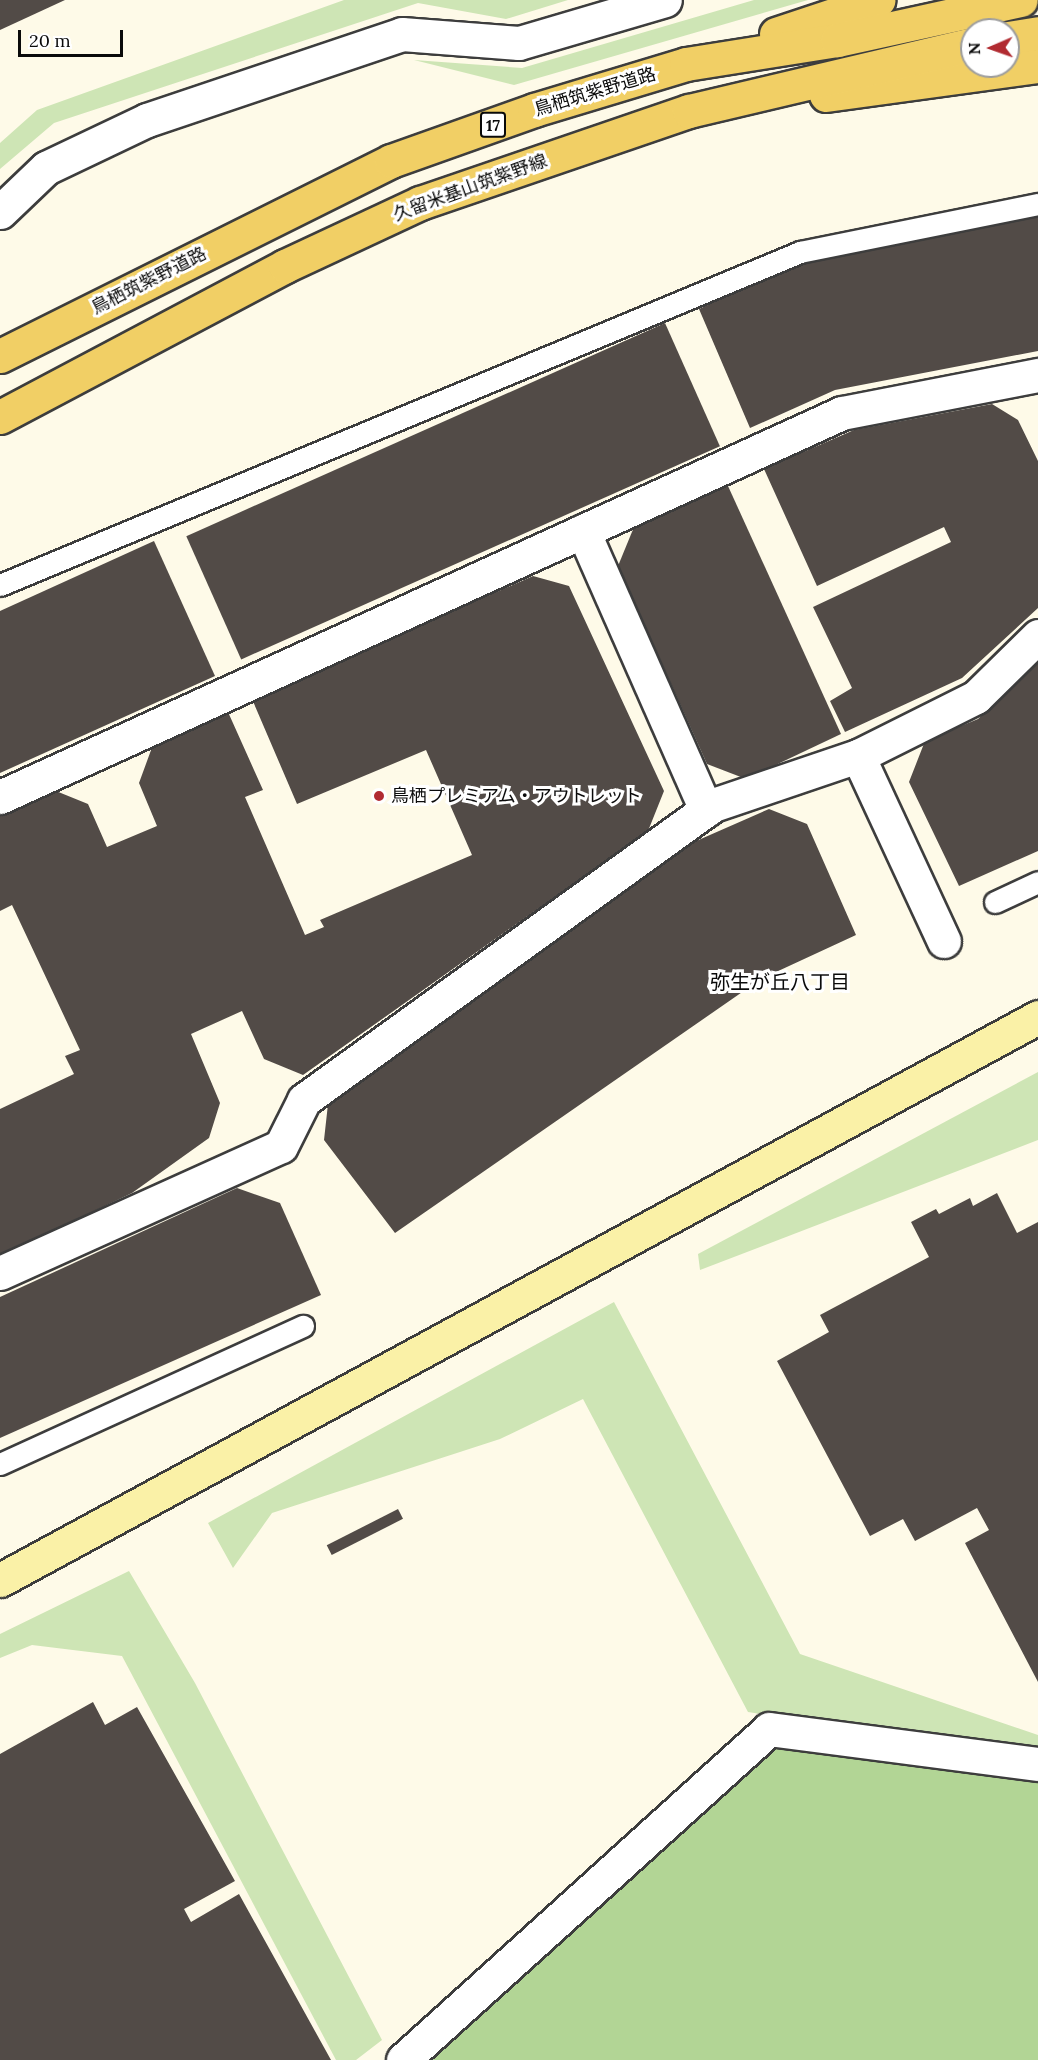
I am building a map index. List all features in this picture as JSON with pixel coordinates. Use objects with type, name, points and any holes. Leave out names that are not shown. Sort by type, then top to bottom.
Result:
[{"type":"main road","points":[[686,64],[878,0]]},
{"type":"main road","name":"鳥栖筑紫野道路","points":[[0,356],[391,161],[686,64],[837,40],[1021,0]]},
{"type":"main road","points":[[1020,36],[1038,33]]},
{"type":"main road","name":"久留米基山筑紫野線","points":[[0,417],[285,266],[420,203],[689,111],[960,47]]},
{"type":"main road","points":[[689,111],[1038,66]]},
{"type":"street","points":[[0,212],[46,168],[147,120],[402,34],[519,43],[665,0]]},
{"type":"street","points":[[0,796],[842,413],[1038,375]]},
{"type":"street","points":[[583,531],[706,810]]},
{"type":"street","points":[[0,1273],[281,1146],[304,1100],[706,810],[858,756],[976,697],[1038,636]]},
{"type":"street","points":[[858,756],[944,941]]},
{"type":"street","points":[[0,1580],[1038,1017]]},
{"type":"street","points":[[403,2060],[769,1729],[1038,1764]]},
{"type":"lane","points":[[0,585],[800,252],[1038,204]]},
{"type":"lane","points":[[995,902],[1038,882]]},
{"type":"lane","points":[[0,1464],[303,1326]]},
{"type":"green space","points":[[344,0],[568,0],[506,19],[418,3],[54,123],[0,169],[0,143],[37,110]]},
{"type":"green space","points":[[754,0],[808,0],[514,85],[414,60],[522,68]]},
{"type":"green space","points":[[1038,1072],[1038,1140],[700,1270],[698,1254]]},
{"type":"green space","points":[[614,1302],[800,1654],[1038,1735],[1038,1756],[748,1712],[583,1399],[500,1439],[272,1513],[233,1568],[208,1523]]},
{"type":"green space","points":[[129,1571],[195,1683],[382,2040],[356,2060],[336,2060],[122,1656],[32,1645],[0,1658],[0,1634]]},
{"type":"green space","points":[[769,1746],[1038,1777],[1038,2060],[427,2060]]},
{"type":"building","points":[[0,0],[65,0],[0,30]]},
{"type":"building","points":[[1038,217],[1038,351],[835,390],[750,428],[699,309],[798,262]]},
{"type":"building","points":[[665,323],[720,446],[241,659],[186,536]]},
{"type":"building","points":[[992,404],[1018,420],[1038,461],[1038,608],[962,678],[845,732],[830,701],[852,688],[813,607],[951,542],[944,527],[817,586],[764,469],[854,430]]},
{"type":"building","points":[[728,486],[841,734],[746,779],[707,764],[618,566],[634,527]]},
{"type":"building","points":[[154,541],[215,676],[0,773],[0,611]]},
{"type":"building","points":[[533,576],[569,586],[664,791],[648,831],[303,1075],[264,1059],[242,1011],[191,1034],[220,1103],[209,1138],[132,1193],[0,1256],[0,1109],[74,1074],[65,1056],[80,1050],[12,905],[0,911],[0,812],[51,789],[88,804],[107,847],[157,826],[139,783],[154,742],[228,712],[263,790],[245,797],[305,935],[324,927],[320,920],[472,855],[426,750],[297,804],[252,699]]},
{"type":"building","points":[[1038,663],[1038,851],[959,886],[909,782],[925,741],[978,719]]},
{"type":"building","points":[[769,809],[807,824],[856,935],[761,979],[395,1233],[324,1140],[328,1104],[678,849]]},
{"type":"building","points":[[237,1188],[280,1203],[321,1295],[0,1438],[0,1297]]},
{"type":"building","points":[[997,1193],[1017,1233],[1038,1222],[1038,1682],[965,1543],[989,1530],[977,1508],[915,1541],[903,1519],[870,1536],[777,1361],[829,1332],[820,1315],[929,1257],[911,1222],[936,1209],[939,1214],[970,1198],[973,1206]]},
{"type":"building","points":[[398,1509],[403,1519],[332,1555],[327,1545]]},
{"type":"building","points":[[93,1702],[105,1725],[137,1707],[235,1881],[184,1909],[191,1922],[239,1894],[331,2060],[0,2060],[0,1754]]},
{"type":"place","name":"鳥栖プレミアム・アウトレット","points":[[379,796]]},
{"type":"district","name":"弥生が丘八丁目","points":[[780,981]]}]
